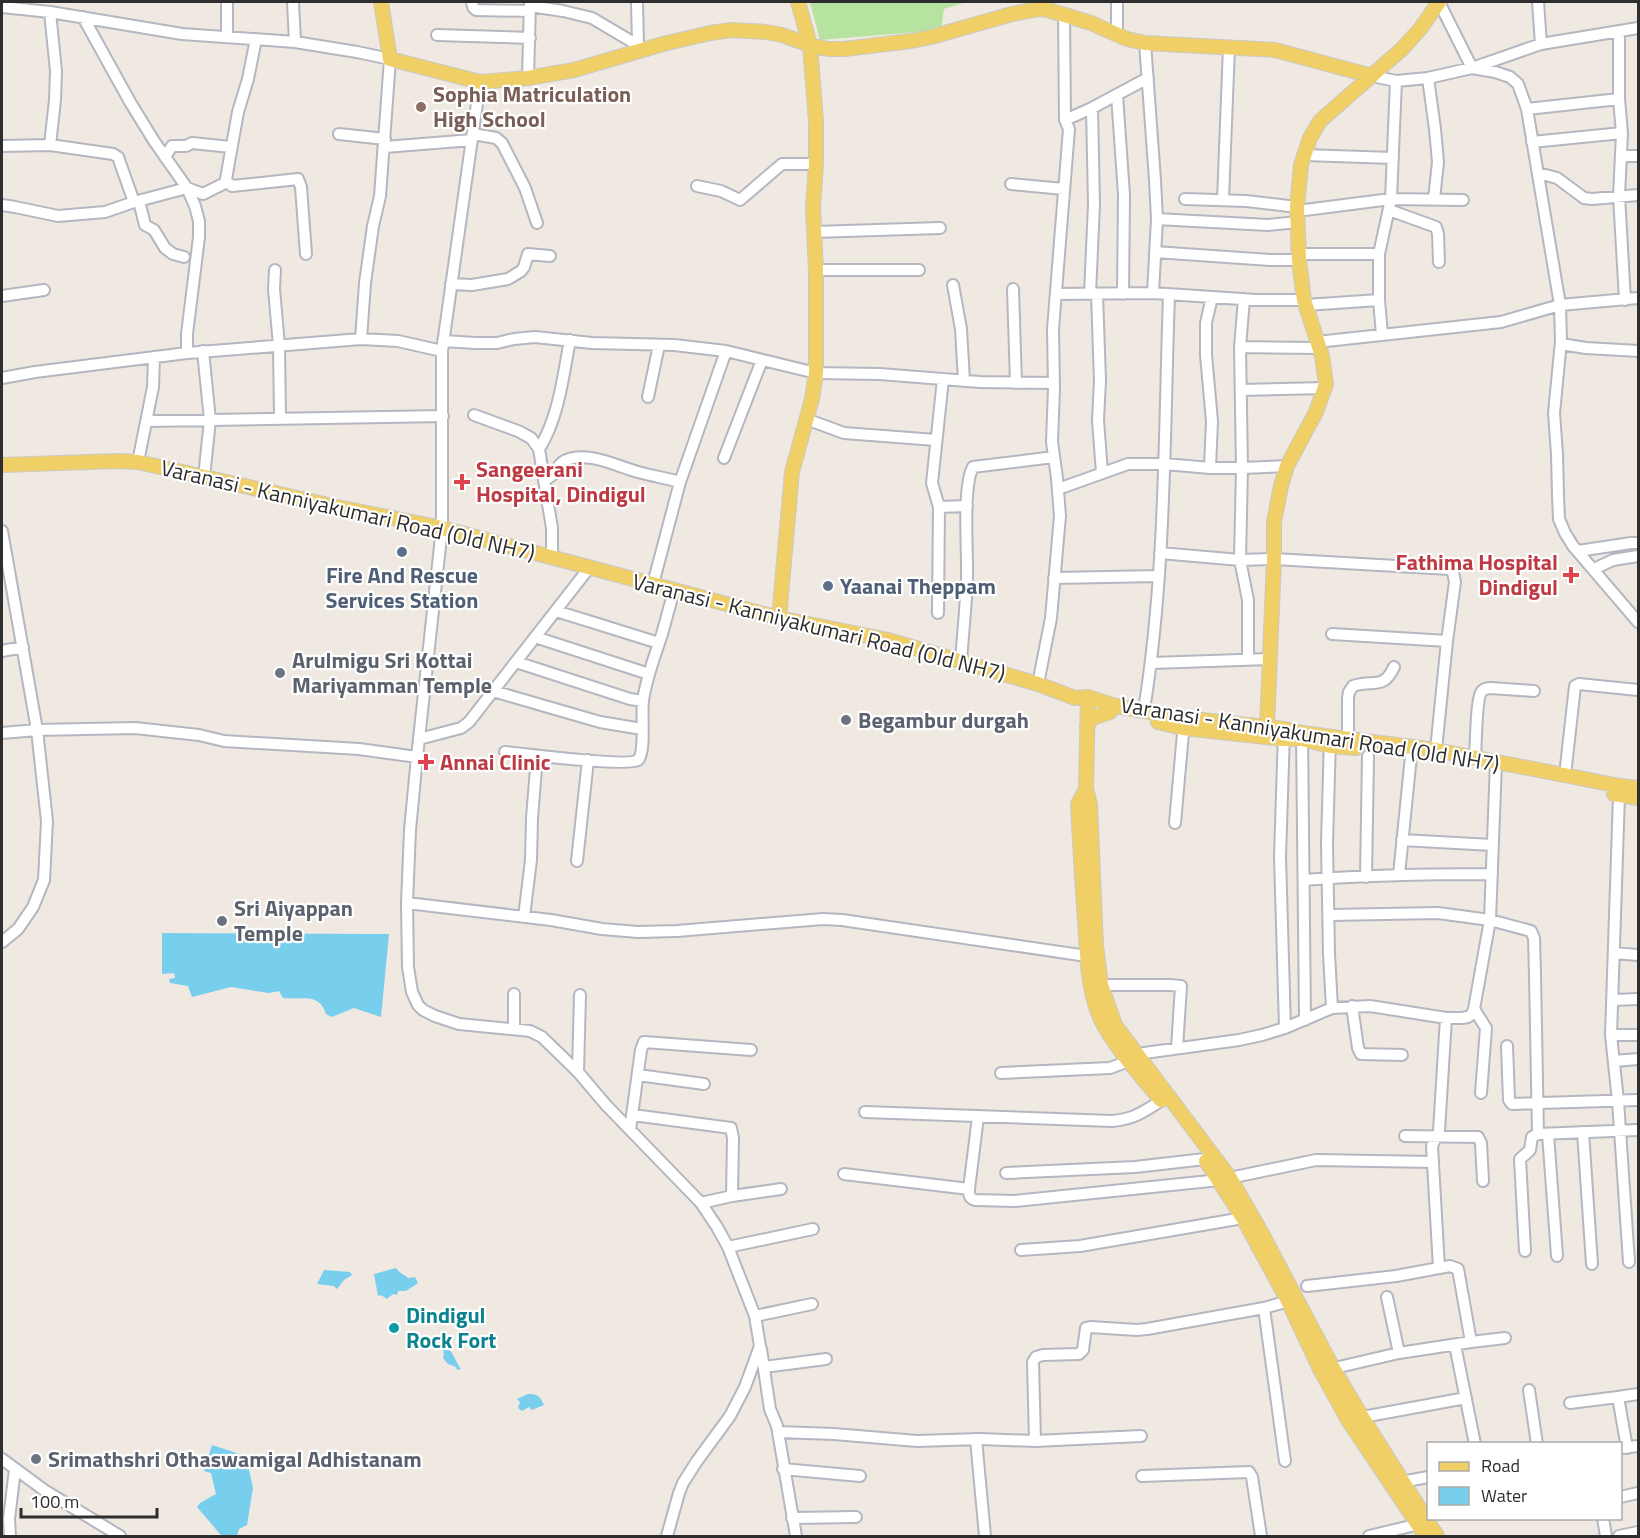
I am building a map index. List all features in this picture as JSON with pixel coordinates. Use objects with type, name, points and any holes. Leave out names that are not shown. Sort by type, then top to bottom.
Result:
[{"type":"main road","points":[[381,2],[390,59],[480,82],[528,78],[574,70],[642,47],[732,30],[782,35],[828,49],[931,37],[1012,14],[1039,9],[1064,14],[1127,39],[1145,43],[1275,50],[1372,76]]},
{"type":"main road","points":[[779,618],[792,472],[812,399],[816,373],[816,270],[813,208],[816,121],[810,45],[798,2]]},
{"type":"main road","points":[[1267,727],[1274,522],[1287,466],[1316,412],[1324,388],[1325,371],[1305,302],[1299,257],[1297,213],[1301,165],[1310,138],[1320,121],[1402,49],[1421,28],[1439,2]]},
{"type":"main road","name":"Varanasi - Kanniyakumari Road (Old NH7)","points":[[2,465],[138,462],[442,528],[779,618],[888,640],[1038,684],[1084,701],[1144,710],[1184,723],[1267,727],[1284,734],[1330,741],[1348,739],[1412,750],[1436,750],[1475,757],[1496,766],[1638,788]]},
{"type":"main road","points":[[1284,734],[1110,712],[1084,701],[1087,726],[1086,789],[1090,804],[1096,946],[1101,985],[1115,1025],[1133,1058],[1161,1101],[1205,1159],[1225,1179],[1243,1218],[1292,1300]]},
{"type":"main road","points":[[1087,726],[1092,718],[1110,712]]},
{"type":"main road","points":[[1330,741],[1412,750],[1496,766],[1638,798]]},
{"type":"main road","points":[[1086,789],[1078,804],[1087,956],[1090,985],[1097,1012],[1106,1028],[1133,1058],[1225,1179],[1260,1230],[1327,1370],[1424,1527],[1437,1536]]},
{"type":"street","points":[[227,2],[227,37]]},
{"type":"street","points":[[293,2],[295,42]]},
{"type":"street","points":[[472,2],[472,7],[477,10],[530,6],[592,18],[642,47]]},
{"type":"street","points":[[637,2],[642,47]]},
{"type":"street","points":[[1117,2],[1117,34]]},
{"type":"street","points":[[1439,2],[1472,68]]},
{"type":"street","points":[[1538,2],[1541,44]]},
{"type":"street","points":[[528,78],[530,6]]},
{"type":"street","points":[[2,7],[51,12],[182,34],[295,42],[390,59],[380,196],[373,226],[365,283],[361,339]]},
{"type":"street","points":[[50,145],[56,71],[51,12]]},
{"type":"street","points":[[1038,684],[1051,618],[1060,516],[1052,442],[1053,329],[1069,129],[1065,120],[1064,14]]},
{"type":"street","points":[[83,17],[130,102],[187,188],[195,206],[199,221],[199,237],[187,334],[187,352]]},
{"type":"street","points":[[1372,76],[1396,81],[1428,78],[1472,68],[1541,44],[1638,28]]},
{"type":"street","points":[[1619,31],[1619,99],[1622,134],[1619,196],[1625,300]]},
{"type":"street","points":[[437,35],[530,38]]},
{"type":"street","points":[[256,39],[248,79],[238,112],[226,174],[227,182],[232,186],[297,179],[301,187],[306,254]]},
{"type":"street","points":[[1145,43],[1155,180],[1153,293]]},
{"type":"street","points":[[1223,200],[1229,47]]},
{"type":"street","points":[[1472,68],[1510,76],[1518,84],[1527,109],[1560,305],[1561,345],[1554,413],[1559,519],[1565,534],[1578,551],[1638,621]]},
{"type":"street","points":[[1065,120],[1148,78]]},
{"type":"street","points":[[1428,78],[1437,154],[1434,199]]},
{"type":"street","points":[[1382,335],[1379,254],[1390,204],[1396,81]]},
{"type":"street","points":[[480,82],[443,346],[442,528],[410,830],[407,903],[408,967],[412,992],[418,1005],[435,1017],[459,1024],[536,1032],[578,1072],[606,1105],[701,1203],[728,1247],[755,1316],[770,1409],[778,1432],[796,1536]]},
{"type":"street","points":[[1117,95],[1124,195],[1123,294]]},
{"type":"street","points":[[1527,109],[1619,99]]},
{"type":"street","points":[[1092,108],[1094,294],[1100,381],[1098,420],[1102,473]]},
{"type":"street","points":[[339,134],[385,143],[472,137],[496,138],[502,143],[525,188],[537,223]]},
{"type":"street","points":[[1532,142],[1622,134]]},
{"type":"street","points":[[165,157],[172,146],[186,146],[192,143],[231,147]]},
{"type":"street","points":[[2,146],[50,145],[113,154],[118,157],[145,225],[154,230],[165,248],[173,254],[184,257]]},
{"type":"street","points":[[1304,154],[1393,158]]},
{"type":"street","points":[[1621,156],[1638,156]]},
{"type":"street","points":[[697,186],[721,191],[740,200],[782,164],[816,164]]},
{"type":"street","points":[[1538,173],[1557,178],[1584,198],[1638,195]]},
{"type":"street","points":[[2,206],[58,216],[105,212],[136,201],[187,188],[203,194],[227,182]]},
{"type":"street","points":[[1011,184],[1064,189]]},
{"type":"street","points":[[1185,199],[1223,200],[1297,213],[1434,199],[1463,200]]},
{"type":"street","points":[[1390,204],[1436,227],[1439,262]]},
{"type":"street","points":[[1156,219],[1268,225],[1297,213]]},
{"type":"street","points":[[814,232],[940,228]]},
{"type":"street","points":[[1155,252],[1270,260],[1379,254]]},
{"type":"street","points":[[451,284],[472,285],[508,279],[517,275],[524,267],[528,254],[550,256]]},
{"type":"street","points":[[275,270],[280,419]]},
{"type":"street","points":[[816,270],[919,270]]},
{"type":"street","points":[[953,285],[962,329],[964,381]]},
{"type":"street","points":[[1013,289],[1016,383]]},
{"type":"street","points":[[2,296],[44,290]]},
{"type":"street","points":[[1056,294],[1153,293],[1305,302],[1379,300]]},
{"type":"street","points":[[1144,710],[1152,663],[1160,553],[1169,295]]},
{"type":"street","points":[[1210,468],[1212,421],[1206,355],[1206,322],[1212,297]]},
{"type":"street","points":[[1240,346],[1318,345],[1382,335],[1501,322],[1560,305],[1638,298]]},
{"type":"street","points":[[1244,299],[1240,346],[1242,468],[1240,560],[1248,600],[1248,659]]},
{"type":"street","points":[[2,378],[187,352],[361,339],[443,346],[497,343],[536,337],[592,343],[674,345],[726,351],[816,373],[1054,383]]},
{"type":"street","points":[[539,449],[546,438],[560,392],[570,340]]},
{"type":"street","points":[[648,397],[659,345]]},
{"type":"street","points":[[1561,345],[1638,351]]},
{"type":"street","points":[[203,351],[210,420],[204,477]]},
{"type":"street","points":[[652,584],[680,482],[726,351]]},
{"type":"street","points":[[138,462],[153,387],[154,358]]},
{"type":"street","points":[[724,458],[762,360]]},
{"type":"street","points":[[938,614],[939,507],[932,483],[943,379]]},
{"type":"street","points":[[1241,390],[1324,388]]},
{"type":"street","points":[[474,415],[518,430],[531,438],[539,449],[552,528],[552,557]]},
{"type":"street","points":[[147,421],[443,416]]},
{"type":"street","points":[[806,419],[844,433],[936,440]]},
{"type":"street","points":[[961,661],[967,577],[967,506],[969,476],[973,467],[1054,457]]},
{"type":"street","points":[[544,480],[555,475],[564,461],[597,458],[637,472],[680,482]]},
{"type":"street","points":[[1058,489],[1128,465],[1164,464],[1210,468],[1287,466]]},
{"type":"street","points":[[939,507],[967,506]]},
{"type":"street","points":[[2,531],[37,730],[47,821],[44,880],[33,908],[18,929],[2,942]]},
{"type":"street","points":[[1578,551],[1638,543]]},
{"type":"street","points":[[1160,553],[1240,560],[1274,559],[1449,569],[1453,572],[1455,582],[1436,750]]},
{"type":"street","points":[[1594,569],[1608,562],[1638,556]]},
{"type":"street","points":[[419,739],[461,728],[469,722],[590,568]]},
{"type":"street","points":[[1054,578],[1158,576]]},
{"type":"street","points":[[505,752],[630,763],[637,760],[640,757],[642,745],[643,701],[674,590]]},
{"type":"street","points":[[556,611],[659,643]]},
{"type":"street","points":[[1332,634],[1447,641]]},
{"type":"street","points":[[535,637],[649,674]]},
{"type":"street","points":[[2,651],[22,647]]},
{"type":"street","points":[[1152,663],[1269,659]]},
{"type":"street","points":[[516,662],[630,699],[643,701]]},
{"type":"street","points":[[1348,739],[1349,692],[1353,686],[1384,681],[1394,667]]},
{"type":"street","points":[[1565,775],[1575,686],[1579,684],[1638,690]]},
{"type":"street","points":[[1475,757],[1481,692],[1491,688],[1534,691]]},
{"type":"street","points":[[493,691],[600,722],[642,729]]},
{"type":"street","points":[[1175,823],[1184,723]]},
{"type":"street","points":[[2,733],[135,728],[199,735],[224,741],[359,749],[417,757]]},
{"type":"street","points":[[1284,734],[1280,857],[1285,1028]]},
{"type":"street","points":[[1302,736],[1305,1020]]},
{"type":"street","points":[[1330,741],[1327,843],[1332,1008]]},
{"type":"street","points":[[1399,875],[1412,750]]},
{"type":"street","points":[[524,917],[531,860],[537,756]]},
{"type":"street","points":[[1366,877],[1368,756]]},
{"type":"street","points":[[577,861],[588,760]]},
{"type":"street","points":[[1001,1073],[1110,1068],[1133,1058],[1177,1047],[1239,1040],[1285,1028],[1332,1008],[1370,1006],[1446,1018],[1468,1017],[1474,1009],[1490,920],[1496,766]]},
{"type":"street","points":[[1619,795],[1611,1035],[1629,1262]]},
{"type":"street","points":[[1402,840],[1492,845]]},
{"type":"street","points":[[1304,880],[1399,875],[1492,874]]},
{"type":"street","points":[[407,903],[638,932],[823,919],[842,920],[1087,956]]},
{"type":"street","points":[[1330,915],[1438,913],[1490,920],[1527,929],[1533,934],[1538,1104],[1557,1256]]},
{"type":"street","points":[[1614,953],[1638,954]]},
{"type":"street","points":[[1101,985],[1181,986],[1177,1047]]},
{"type":"street","points":[[514,994],[514,1029]]},
{"type":"street","points":[[578,1072],[580,995]]},
{"type":"street","points":[[1613,1000],[1638,999]]},
{"type":"street","points":[[1352,1006],[1358,1048],[1361,1054],[1402,1055]]},
{"type":"street","points":[[1474,1009],[1484,1023],[1486,1034],[1481,1093]]},
{"type":"street","points":[[1439,1268],[1432,1146],[1440,1126],[1446,1018]]},
{"type":"street","points":[[1611,1035],[1638,1035]]},
{"type":"street","points":[[630,1130],[644,1042],[751,1050]]},
{"type":"street","points":[[1507,1046],[1510,1102],[1515,1105],[1638,1100]]},
{"type":"street","points":[[1614,1061],[1638,1059]]},
{"type":"street","points":[[638,1075],[704,1084]]},
{"type":"street","points":[[865,1112],[1112,1121],[1127,1120],[1161,1101]]},
{"type":"street","points":[[633,1115],[731,1128],[733,1138],[732,1196]]},
{"type":"street","points":[[978,1117],[969,1189],[971,1199],[1015,1201],[1225,1179],[1316,1160],[1433,1162]]},
{"type":"street","points":[[1525,1251],[1520,1159],[1530,1150],[1532,1137],[1543,1134],[1638,1130]]},
{"type":"street","points":[[1583,1132],[1592,1264]]},
{"type":"street","points":[[1405,1136],[1478,1137],[1481,1143],[1483,1181]]},
{"type":"street","points":[[1006,1173],[1135,1167],[1205,1159]]},
{"type":"street","points":[[844,1174],[969,1189]]},
{"type":"street","points":[[701,1203],[781,1188]]},
{"type":"street","points":[[1021,1250],[1080,1246],[1243,1218]]},
{"type":"street","points":[[728,1247],[813,1229]]},
{"type":"street","points":[[1307,1286],[1396,1276],[1450,1266],[1458,1269],[1471,1342]]},
{"type":"street","points":[[1388,1297],[1399,1353]]},
{"type":"street","points":[[1035,1441],[1033,1362],[1036,1357],[1043,1355],[1079,1354],[1083,1350],[1085,1331],[1088,1327],[1147,1329],[1264,1308],[1292,1300]]},
{"type":"street","points":[[755,1316],[812,1304]]},
{"type":"street","points":[[1264,1308],[1285,1461]]},
{"type":"street","points":[[1327,1370],[1399,1353],[1505,1338]]},
{"type":"street","points":[[1455,1345],[1475,1442]]},
{"type":"street","points":[[667,1536],[683,1483],[730,1416],[746,1387],[760,1346]]},
{"type":"street","points":[[764,1367],[826,1359]]},
{"type":"street","points":[[1529,1390],[1537,1442]]},
{"type":"street","points":[[1570,1403],[1638,1394]]},
{"type":"street","points":[[1618,1397],[1629,1448]]},
{"type":"street","points":[[1355,1418],[1466,1398]]},
{"type":"street","points":[[778,1432],[917,1441],[975,1439],[1035,1441],[1140,1436]]},
{"type":"street","points":[[975,1439],[985,1536]]},
{"type":"street","points":[[2,1459],[44,1490],[120,1536]]},
{"type":"street","points":[[10,1536],[9,1519],[15,1469]]},
{"type":"street","points":[[783,1469],[860,1476]]},
{"type":"street","points":[[1142,1476],[1249,1472],[1252,1477],[1261,1536]]},
{"type":"street","points":[[1397,1483],[1427,1476]]},
{"type":"street","points":[[1622,1497],[1638,1494]]},
{"type":"street","points":[[792,1518],[856,1517]]},
{"type":"street","points":[[1603,1520],[1606,1536]]},
{"type":"street","points":[[1369,1536],[1424,1527]]},
{"type":"street","points":[[1619,1536],[1638,1532]]},
{"type":"green space","points":[[810,2],[966,2],[944,9],[941,30],[820,40]]},
{"type":"water","points":[[162,933],[389,934],[381,1017],[354,1008],[332,1017],[326,1014],[319,1002],[309,998],[283,998],[279,991],[269,993],[231,987],[192,997],[188,986],[170,983],[169,979],[175,978],[174,973],[162,974]]},
{"type":"water","points":[[396,1268],[408,1278],[415,1277],[418,1283],[406,1291],[398,1291],[397,1295],[393,1294],[387,1299],[381,1295],[378,1296],[374,1274]]},
{"type":"water","points":[[324,1270],[350,1272],[352,1275],[344,1280],[337,1289],[334,1286],[317,1284]]},
{"type":"water","points":[[441,1345],[451,1352],[461,1369],[457,1370],[443,1358]]},
{"type":"water","points":[[528,1394],[538,1396],[544,1405],[532,1410],[529,1407],[522,1411],[518,1408],[520,1402],[517,1399]]},
{"type":"water","points":[[212,1445],[246,1456],[253,1488],[247,1525],[239,1529],[237,1536],[220,1534],[197,1507],[216,1494],[211,1473],[204,1471]]},
{"type":"place","name":"Sophia Matriculation High School","points":[[421,107]]},
{"type":"place","name":"Sangeerani Hospital, Dindigul","points":[[462,482]]},
{"type":"place","name":"Fire And Rescue Services Station","points":[[402,552]]},
{"type":"place","name":"Fathima Hospital Dindigul","points":[[1571,575]]},
{"type":"place","name":"Yaanai Theppam","points":[[828,586]]},
{"type":"place","name":"Arulmigu Sri Kottai Mariyamman Temple","points":[[280,673]]},
{"type":"place","name":"Begambur durgah","points":[[846,720]]},
{"type":"place","name":"Annai Clinic","points":[[426,762]]},
{"type":"place","name":"Sri Aiyappan Temple","points":[[222,921]]},
{"type":"place","name":"Dindigul Rock Fort","points":[[394,1328]]},
{"type":"place","name":"Srimathshri Othaswamigal Adhistanam","points":[[36,1459]]}]
